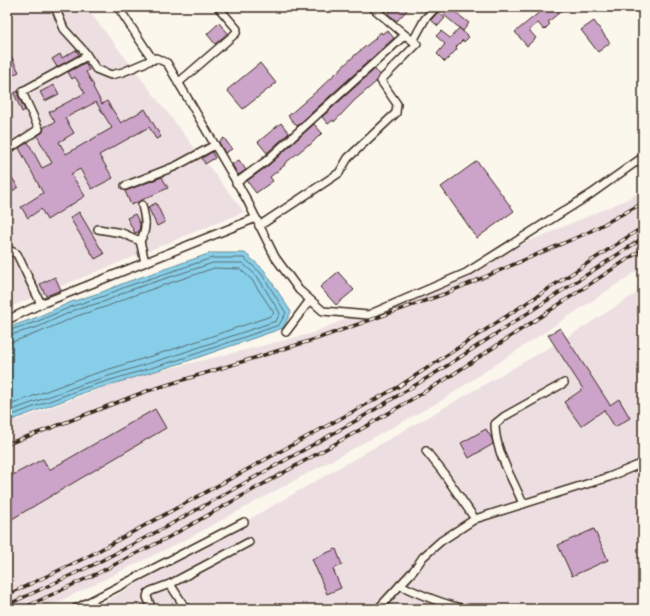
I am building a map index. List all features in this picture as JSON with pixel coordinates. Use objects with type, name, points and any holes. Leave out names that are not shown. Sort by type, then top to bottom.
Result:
[{"type":"street","points":[[55,7],[64,29],[96,69],[111,75],[123,72],[156,58],[167,63],[256,218],[275,257],[299,290],[323,311],[368,315],[466,273],[591,194],[643,157]]},
{"type":"street","points":[[118,7],[153,60]]},
{"type":"street","points":[[178,83],[236,33],[237,29],[218,7]]},
{"type":"street","points":[[259,226],[339,173],[348,158],[396,113],[397,104],[381,81],[417,44],[372,7]]},
{"type":"street","points":[[413,41],[425,19],[436,7]]},
{"type":"street","points":[[236,183],[266,161],[406,35]]},
{"type":"street","points":[[7,150],[38,129],[23,94],[23,90],[87,56]]},
{"type":"street","points":[[125,186],[176,166],[215,145]]},
{"type":"street","points":[[142,205],[146,224],[145,234],[140,241],[145,262]]},
{"type":"street","points":[[7,320],[41,304],[256,218]]},
{"type":"street","points":[[98,229],[122,233],[140,241]]},
{"type":"street","points":[[7,249],[17,254],[41,304]]},
{"type":"street","points":[[286,332],[310,300]]},
{"type":"street","points":[[523,504],[502,457],[495,435],[494,424],[505,416],[564,384]]},
{"type":"street","points":[[426,452],[442,471],[475,519]]},
{"type":"street","points":[[378,609],[414,570],[423,557],[442,540],[475,519],[642,466]]},
{"type":"street","points":[[75,609],[244,522]]},
{"type":"street","points":[[152,609],[147,597],[148,593],[170,584],[249,542]]},
{"type":"street","points":[[170,584],[186,609]]},
{"type":"street","points":[[400,585],[431,600],[465,609]]},
{"type":"shaded area","points":[[7,7],[86,7],[244,212],[7,308]]},
{"type":"shaded area","points":[[643,191],[643,267],[439,402],[185,540],[44,609],[7,609],[7,424],[126,379],[310,334],[619,203]]},
{"type":"shaded area","points":[[643,289],[643,609],[94,608],[571,335]]},
{"type":"water","points":[[211,253],[245,253],[264,270],[291,312],[283,328],[182,363],[86,392],[7,422],[7,328],[35,318],[71,302]]},
{"type":"building","points":[[393,7],[410,7],[397,21],[388,14]]},
{"type":"building","points":[[546,7],[566,7],[548,22],[550,24],[544,30],[538,23],[529,30],[536,38],[527,46],[515,32]]},
{"type":"building","points":[[450,8],[469,23],[463,31],[444,15]]},
{"type":"building","points":[[438,12],[445,18],[438,26],[431,20]]},
{"type":"building","points":[[594,21],[610,43],[598,52],[581,30]]},
{"type":"building","points":[[219,23],[228,33],[215,44],[207,34]]},
{"type":"building","points":[[459,28],[469,37],[464,42],[463,40],[456,47],[457,49],[445,62],[437,54],[445,44],[436,36],[441,31],[450,38]]},
{"type":"building","points":[[387,30],[394,38],[297,126],[288,116],[356,54],[376,38],[375,37],[381,32],[382,34]]},
{"type":"building","points":[[7,48],[19,72],[7,78]]},
{"type":"building","points":[[76,50],[79,55],[57,67],[52,59],[60,54],[62,58]]},
{"type":"building","points":[[85,63],[89,70],[86,72],[102,104],[107,101],[121,123],[145,109],[161,137],[156,139],[149,127],[99,155],[113,178],[92,189],[80,169],[71,174],[85,196],[47,220],[41,209],[28,218],[21,207],[43,193],[19,148],[28,142],[42,168],[52,163],[37,136],[43,132],[44,127],[55,122],[49,112],[85,93],[75,77],[72,79],[68,72]],"holes":[[[96,102],[112,128],[66,154],[59,142],[74,133],[65,118]]]},
{"type":"building","points":[[260,63],[276,83],[243,109],[227,90]]},
{"type":"building","points":[[375,69],[379,75],[376,82],[355,100],[334,122],[333,120],[328,124],[322,117]]},
{"type":"building","points":[[54,85],[59,94],[45,101],[40,92]]},
{"type":"building","points":[[18,91],[18,96],[25,110],[22,112],[14,93]]},
{"type":"building","points":[[281,123],[289,133],[267,153],[258,142]]},
{"type":"building","points":[[314,124],[322,133],[309,146],[308,145],[284,164],[285,165],[270,177],[273,181],[256,193],[247,181],[269,165]]},
{"type":"building","points":[[224,138],[232,149],[225,153],[219,142]]},
{"type":"building","points":[[212,152],[215,158],[205,164],[202,158]]},
{"type":"building","points":[[239,160],[246,170],[238,175],[232,164]]},
{"type":"building","points":[[477,161],[514,211],[477,238],[441,187]]},
{"type":"building","points":[[7,170],[18,187],[7,195]]},
{"type":"building","points":[[162,177],[168,188],[131,205],[125,191]]},
{"type":"building","points":[[156,203],[165,222],[157,226],[148,207]]},
{"type":"building","points":[[79,212],[104,254],[95,259],[70,218]]},
{"type":"building","points":[[135,214],[140,224],[139,232],[135,233],[127,218]]},
{"type":"building","points":[[338,272],[354,290],[336,305],[320,287]]},
{"type":"building","points":[[55,277],[61,290],[46,296],[40,284]]},
{"type":"building","points":[[560,328],[610,405],[619,399],[630,418],[615,427],[604,410],[581,426],[564,402],[583,389],[548,335]]},
{"type":"building","points":[[155,409],[166,428],[7,522],[7,478],[43,459],[49,470]]},
{"type":"building","points":[[486,429],[492,439],[493,444],[469,458],[461,443]]},
{"type":"building","points":[[594,529],[608,560],[572,576],[558,545]]},
{"type":"building","points":[[336,549],[342,565],[333,569],[341,588],[327,594],[312,559]]},
{"type":"railway","points":[[7,444],[144,392],[316,339],[447,293],[587,233],[643,203]]},
{"type":"railway","points":[[7,595],[87,557],[398,387],[643,227]]},
{"type":"railway","points":[[7,605],[93,565],[164,528],[359,419],[442,369],[643,238]]},
{"type":"railway","points":[[21,609],[98,573],[169,537],[365,427],[446,379],[643,249]]}]
